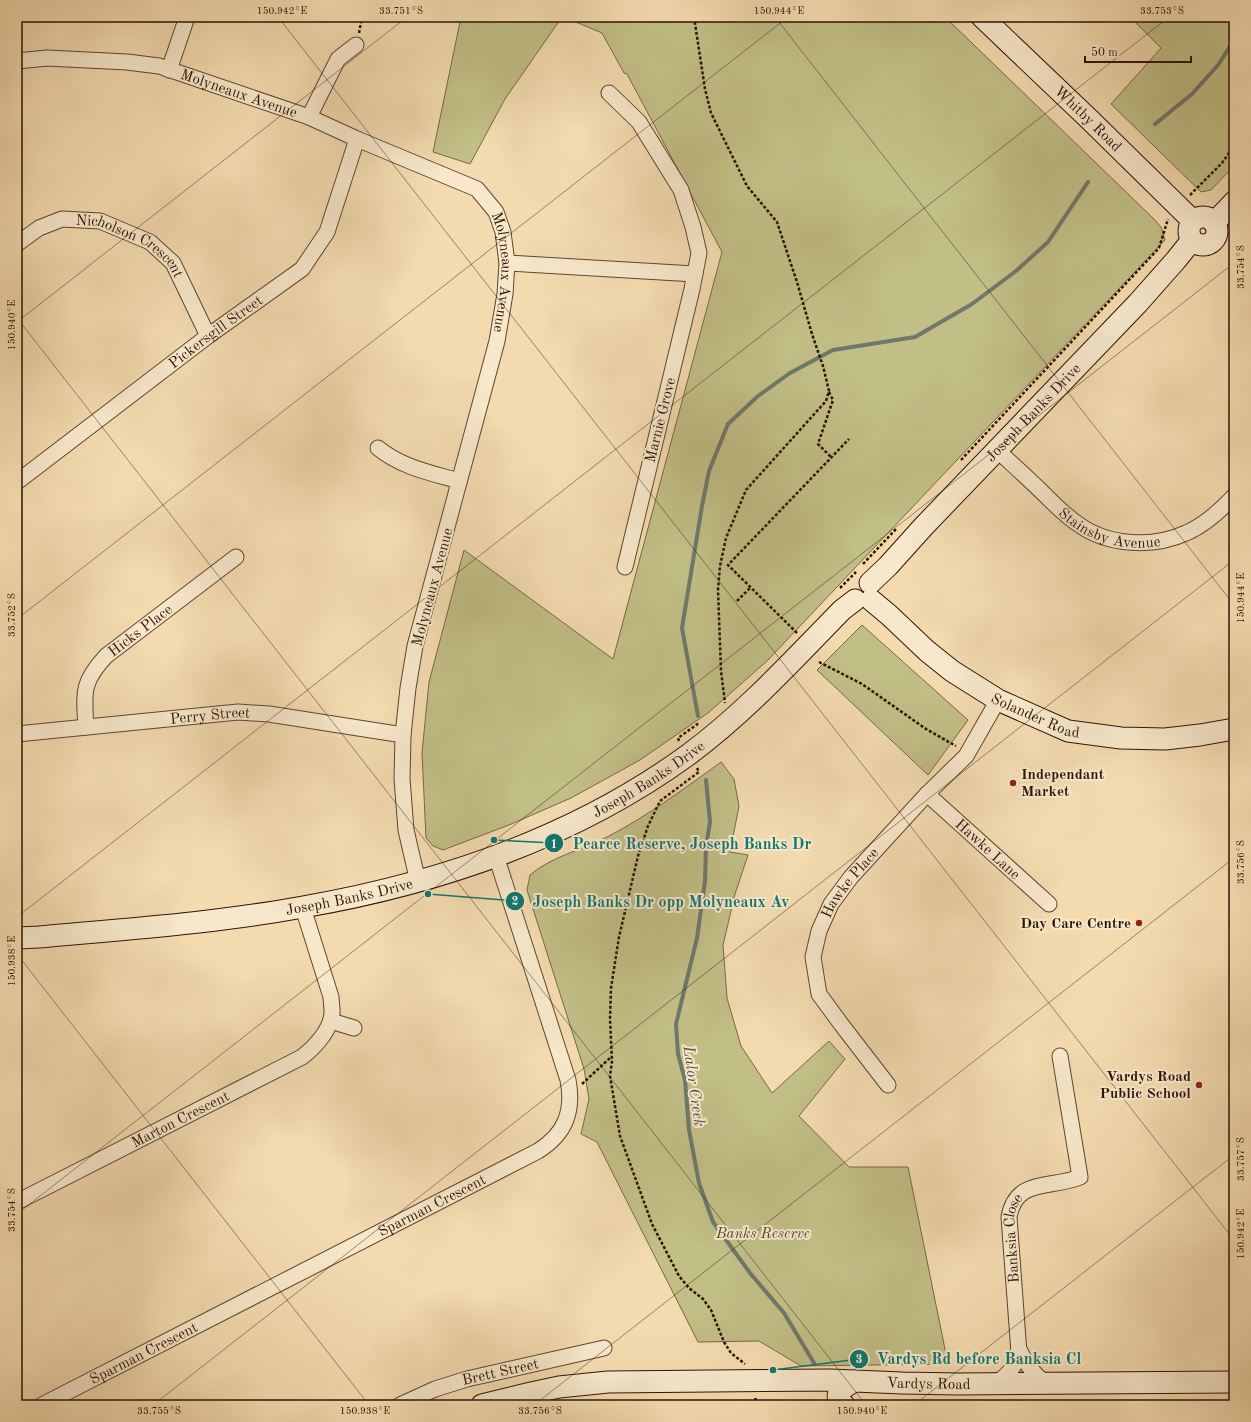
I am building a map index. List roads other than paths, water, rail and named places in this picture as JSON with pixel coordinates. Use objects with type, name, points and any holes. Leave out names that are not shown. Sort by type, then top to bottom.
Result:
[{"type":"street","points":[[169,70],[187,17]]},
{"type":"street","name":"Whitby Road","points":[[982,17],[1088,118],[1192,231]]},
{"type":"street","points":[[310,117],[338,59],[356,45]]},
{"type":"street","name":"Molyneaux Avenue","points":[[17,61],[47,58],[127,62],[159,66],[310,117],[357,139],[477,189],[496,212],[503,232],[507,263],[505,294],[497,340],[415,646],[408,688],[403,735],[402,779],[406,830],[418,882]]},
{"type":"street","name":"Marnie Grove","points":[[609,93],[639,122],[681,190],[693,226],[699,254],[625,567]]},
{"type":"street","name":"Pickersgill Street","points":[[17,482],[208,336],[302,269],[327,232],[357,139]]},
{"type":"street","points":[[1192,231],[1201,217],[1210,219],[1214,223],[1234,202]]},
{"type":"street","name":"Nicholson Crescent","points":[[17,244],[39,228],[62,219],[100,221],[150,242],[173,263],[208,336]]},
{"type":"street","name":"Joseph Banks Drive","points":[[17,938],[257,915],[303,908],[377,893],[418,882],[496,856],[572,825],[636,790],[689,754],[741,711],[888,566],[924,526],[1138,303],[1176,260],[1192,231]]},
{"type":"street","points":[[507,263],[695,274]]},
{"type":"street","points":[[378,448],[385,454],[411,467],[459,481]]},
{"type":"street","name":"Stainsby Avenue","points":[[997,450],[1078,525],[1104,538],[1120,541],[1145,542],[1168,539],[1186,533],[1205,523],[1221,511],[1234,496]]},
{"type":"street","name":"Hicks Place","points":[[86,727],[84,695],[94,668],[112,651],[236,557]]},
{"type":"street","name":"Solander Road","points":[[859,593],[889,615],[927,651],[952,671],[998,700],[1068,731],[1121,738],[1165,738],[1200,735],[1234,729]]},
{"type":"street","name":"Hawke Place","points":[[888,1085],[820,994],[814,957],[818,931],[831,904],[851,877],[927,794],[966,756],[998,700]]},
{"type":"street","name":"Perry Street","points":[[17,734],[238,712],[269,714],[403,735]]},
{"type":"street","name":"Hawke Lane","points":[[927,794],[1049,904]]},
{"type":"street","name":"Sparman Crescent","points":[[42,1405],[538,1151],[549,1144],[559,1134],[568,1111],[570,1095],[568,1080],[496,856]]},
{"type":"street","name":"Marton Crescent","points":[[17,1202],[302,1057],[314,1047],[322,1037],[333,1011],[331,997],[303,908]]},
{"type":"street","points":[[330,1021],[354,1028]]},
{"type":"street","name":"Banksia Close","points":[[1046,1383],[1036,1376],[1026,1364],[1020,1349],[1009,1217],[1011,1206],[1020,1195],[1030,1188],[1044,1184],[1071,1181],[1080,1177],[1060,1056]]},
{"type":"street","name":"Brett Street","points":[[400,1405],[435,1389],[466,1379],[604,1348]]},
{"type":"street","name":"Banksia Close","points":[[996,1384],[1012,1370],[1016,1364],[1020,1349]]},
{"type":"street","name":"Vardys Road","points":[[482,1405],[531,1392],[559,1387],[608,1382],[803,1380],[910,1384],[996,1384],[1234,1382]]},
{"type":"street","points":[[844,1405],[840,1402],[837,1396],[839,1391],[854,1381]]},
{"type":"waterway","points":[[1155,124],[1192,94],[1218,65],[1234,40]]},
{"type":"waterway","points":[[698,716],[682,628],[709,471],[728,424],[758,396],[790,373],[833,350],[915,337],[972,304],[1016,271],[1048,242],[1088,182]]},
{"type":"waterway","name":"Lalor Creek","points":[[706,780],[710,822],[706,847],[705,881],[697,938],[676,1024],[678,1054],[685,1080],[689,1130],[699,1183],[713,1222],[750,1273],[784,1313],[814,1363]]},
{"type":"place","name":"Independant Market","points":[[1013,783]]},
{"type":"place","name":"Pearce Reserve, Joseph Banks Dr","points":[[494,840]]},
{"type":"place","name":"Joseph Banks Dr opp Molyneaux Av","points":[[428,894]]},
{"type":"place","name":"Day Care Centre","points":[[1139,923]]},
{"type":"place","name":"Vardys Road Public School","points":[[1199,1085]]},
{"type":"place","name":"Vardys Rd before Banksia Cl","points":[[773,1370]]},
{"type":"park label","name":"Banks Reserve","points":[[763,1233]]}]
